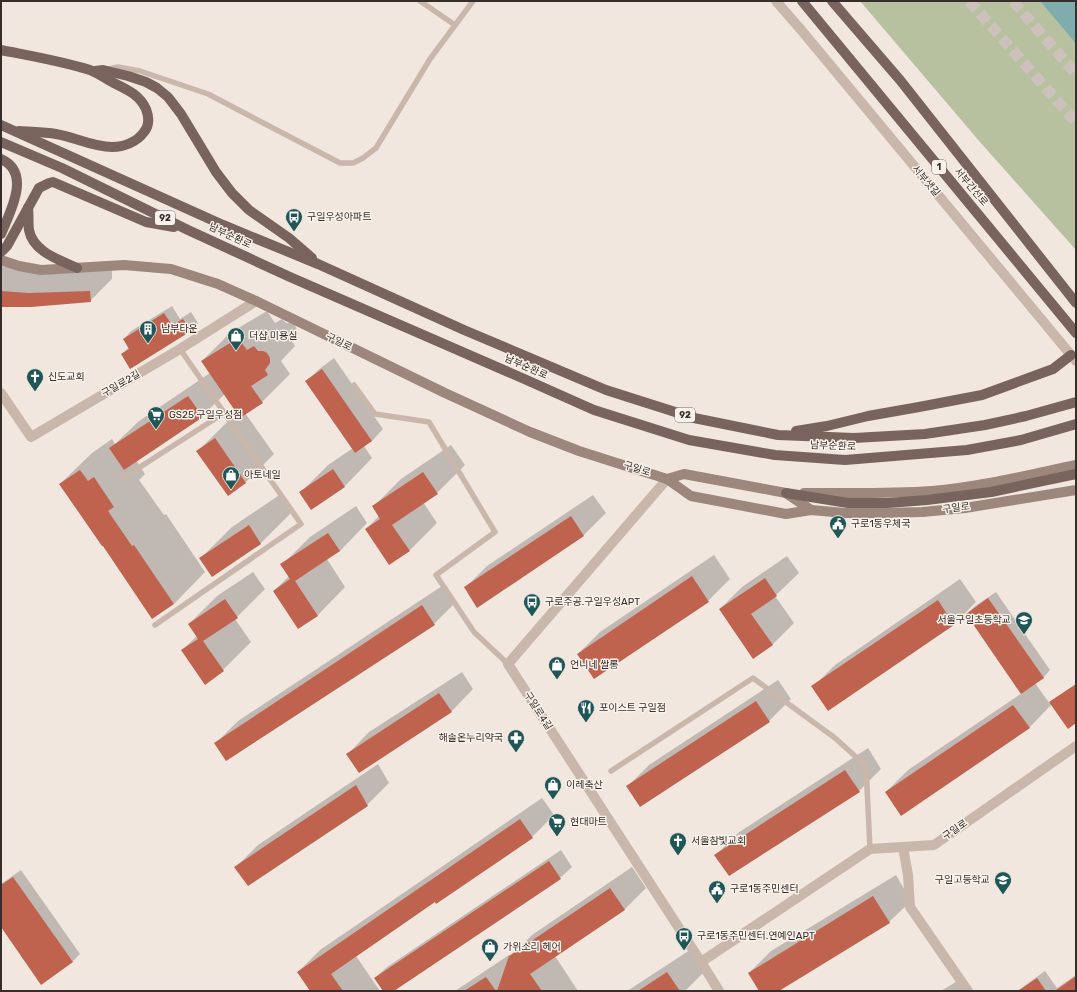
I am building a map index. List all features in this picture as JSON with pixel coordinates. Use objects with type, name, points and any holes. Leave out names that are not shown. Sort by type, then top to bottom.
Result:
[{"type":"main road","name":"서부간선로","points":[[802,1],[1076,333]]},
{"type":"main road","name":"서부간선로","points":[[832,1],[900,80],[1076,303]]},
{"type":"main road","points":[[1,50],[43,58],[91,71],[129,90],[139,97],[148,114],[149,121],[146,130],[136,140],[112,147],[80,141],[56,134],[11,130]]},
{"type":"main road","points":[[91,71],[103,70],[146,82],[157,88],[168,97],[181,114],[216,172],[232,193],[249,210],[289,238],[318,264]]},
{"type":"main road","name":"남부순환로","points":[[1,125],[223,225],[318,264],[464,330],[606,390],[694,418],[778,435],[854,438],[925,434],[985,425],[1026,416],[1076,402]]},
{"type":"main road","name":"남부순환로","points":[[1,142],[62,168],[188,230],[290,277],[594,410],[689,440],[775,455],[845,460],[967,450],[1021,440],[1076,424]]},
{"type":"main road","points":[[1,159],[12,166],[15,171],[18,187],[1,234]]},
{"type":"main road","points":[[1,252],[7,246],[39,188],[53,182],[146,222],[188,230]]},
{"type":"main road","points":[[28,208],[30,231],[32,238],[38,247],[46,254],[77,268]]},
{"type":"main road","name":"구일로","points":[[1,260],[19,266],[41,270],[124,265],[171,269],[218,284],[530,432],[579,451],[667,479],[691,496],[786,514],[811,510],[845,513],[922,512],[965,508],[1076,490]]},
{"type":"main road","points":[[778,435],[827,426],[868,416],[982,395],[1053,369],[1073,358]]},
{"type":"main road","points":[[786,493],[895,493],[933,491],[993,483],[1076,465]]},
{"type":"main road","name":"구일로","points":[[667,479],[684,474],[786,493],[811,510]]},
{"type":"main road","points":[[786,493],[848,503],[888,503],[992,492],[1076,474]]},
{"type":"street","name":"서부샛길","points":[[776,1],[1073,358]]},
{"type":"street","name":"구일로2길","points":[[1,393],[31,437],[180,349],[256,301]]},
{"type":"street","points":[[508,664],[667,479]]},
{"type":"street","name":"구일로4길","points":[[508,664],[719,991]]},
{"type":"street","name":"구일로","points":[[870,849],[934,845],[1076,746]]},
{"type":"street","points":[[903,847],[908,875],[910,907],[968,991]]},
{"type":"street","points":[[701,962],[870,849]]},
{"type":"lane","points":[[420,1],[455,25]]},
{"type":"lane","points":[[103,70],[118,67],[140,71],[208,94],[340,164],[353,163],[363,158],[376,148],[430,59],[473,1]]},
{"type":"lane","points":[[156,625],[301,524],[180,349]]},
{"type":"lane","points":[[354,385],[375,414],[429,422],[495,532],[436,575],[474,632],[508,664]]},
{"type":"lane","points":[[123,478],[224,413]]},
{"type":"lane","points":[[612,772],[753,678],[836,738],[866,766],[870,849]]},
{"type":"green space","points":[[860,1],[1076,1],[1076,250],[980,142]]},
{"type":"water","points":[[1040,1],[1076,1],[1076,44],[1073,40]]},
{"type":"building","points":[[1,291],[29,293],[90,291],[91,302],[31,307],[1,307]]},
{"type":"building","name":"남부타운","points":[[164,313],[172,325],[183,319],[191,331],[130,369],[121,354],[129,349],[123,339]]},
{"type":"building","points":[[238,338],[247,350],[254,346],[258,351],[267,353],[270,358],[270,363],[265,370],[268,375],[251,386],[263,403],[240,418],[201,361]]},
{"type":"building","points":[[322,369],[372,441],[355,453],[305,381]]},
{"type":"building","points":[[188,396],[203,417],[124,470],[109,448]]},
{"type":"building","points":[[215,438],[246,483],[228,496],[196,451]]},
{"type":"building","points":[[333,469],[345,487],[311,510],[299,492]]},
{"type":"building","points":[[80,470],[88,481],[94,477],[114,507],[108,511],[132,546],[134,545],[174,604],[152,619],[59,484]]},
{"type":"building","points":[[423,472],[438,494],[392,525],[410,551],[389,565],[365,529],[380,519],[372,506]]},
{"type":"building","points":[[571,516],[584,536],[477,608],[464,587]]},
{"type":"building","points":[[249,525],[261,544],[212,577],[199,558]]},
{"type":"building","points":[[328,533],[340,551],[295,581],[318,616],[298,629],[273,591],[290,579],[280,564]]},
{"type":"building","points":[[692,576],[709,602],[594,679],[577,654]]},
{"type":"building","points":[[765,578],[777,596],[751,614],[773,645],[753,659],[719,609]]},
{"type":"building","points":[[988,598],[1044,678],[1021,694],[966,614]]},
{"type":"building","points":[[225,599],[238,618],[203,641],[224,671],[205,685],[181,650],[198,639],[188,624]]},
{"type":"building","points":[[938,600],[954,625],[828,711],[811,686]]},
{"type":"building","points":[[422,605],[435,625],[226,761],[214,743]]},
{"type":"building","points":[[1076,684],[1076,723],[1068,729],[1049,702]]},
{"type":"building","points":[[439,693],[452,712],[359,773],[346,754]]},
{"type":"building","points":[[756,701],[770,722],[640,807],[626,786]]},
{"type":"building","points":[[1013,705],[1030,728],[901,816],[885,792]]},
{"type":"building","points":[[845,770],[860,792],[729,876],[714,855]]},
{"type":"building","points":[[356,785],[368,806],[248,886],[234,867]]},
{"type":"building","points":[[520,819],[533,838],[436,904],[435,902],[331,974],[343,991],[310,991],[297,972]]},
{"type":"building","points":[[549,861],[561,879],[394,991],[383,991],[374,978]]},
{"type":"building","points":[[13,877],[73,962],[41,985],[1,927],[1,885]]},
{"type":"building","points":[[610,888],[625,910],[530,974],[542,991],[497,991],[509,956]]},
{"type":"building","points":[[873,896],[890,923],[779,991],[759,991],[748,973]]},
{"type":"building","points":[[667,972],[680,991],[638,991]]},
{"type":"building","points":[[1076,976],[1076,991],[1055,991]]},
{"type":"building","points":[[486,977],[496,991],[464,991]]},
{"type":"building","points":[[1037,978],[1046,991],[1018,991]]},
{"type":"tunnel","points":[[969,1],[1076,122]]},
{"type":"tunnel","points":[[1013,1],[1076,74]]},
{"type":"place","name":"구일우성아파트","points":[[294,232]]},
{"type":"place","name":"남부타운","points":[[148,344]]},
{"type":"place","name":"더샵 미용실","points":[[236,351]]},
{"type":"place","name":"신도교회","points":[[35,392]]},
{"type":"place","name":"GS25 구일우성점","points":[[156,430]]},
{"type":"place","name":"아토네일","points":[[231,490]]},
{"type":"place","name":"구로1동우체국","points":[[838,539]]},
{"type":"place","name":"구로주공.구일우성APT","points":[[532,617]]},
{"type":"place","name":"서울구일초등학교","points":[[1024,635]]},
{"type":"place","name":"언니네 쌀롱","points":[[557,680]]},
{"type":"place","name":"포이스트 구일점","points":[[586,723]]},
{"type":"place","name":"해솔온누리약국","points":[[516,753]]},
{"type":"place","name":"이레축산","points":[[553,800]]},
{"type":"place","name":"현대마트","points":[[557,837]]},
{"type":"place","name":"서울참빛교회","points":[[678,856]]},
{"type":"place","name":"구일고등학교","points":[[1003,895]]},
{"type":"place","name":"구로1동주민센터","points":[[717,904]]},
{"type":"place","name":"구로1동주민센터.연예인APT","points":[[684,951]]},
{"type":"place","name":"가위소리 헤어","points":[[490,962]]}]
